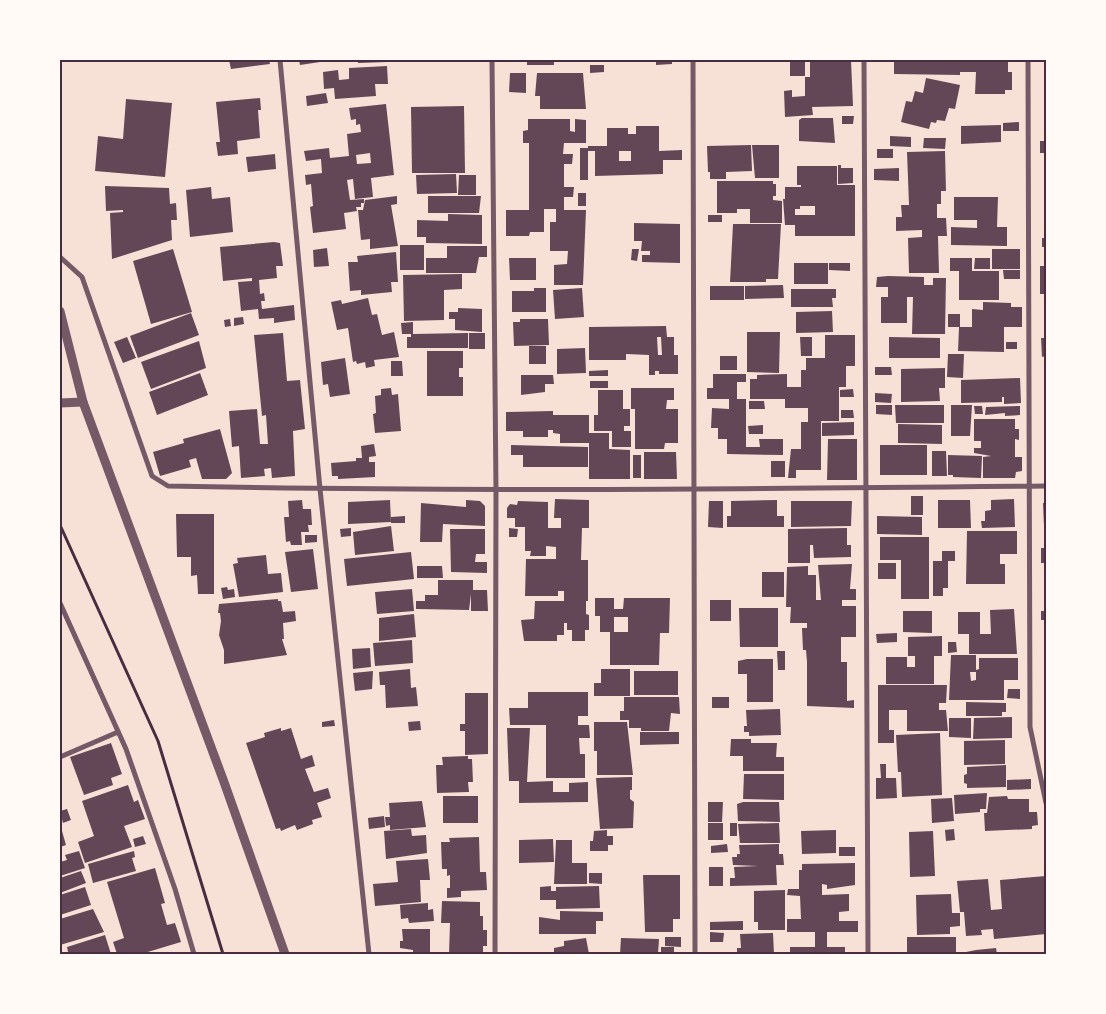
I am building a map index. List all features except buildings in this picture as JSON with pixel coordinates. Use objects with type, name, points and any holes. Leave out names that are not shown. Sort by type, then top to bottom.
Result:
[{"type":"street","points":[[280,60],[320,489],[370,954]]},
{"type":"street","points":[[492,60],[496,491],[495,954]]},
{"type":"street","points":[[693,60],[695,954]]},
{"type":"street","points":[[864,60],[868,954]]},
{"type":"street","points":[[1028,60],[1031,486],[1030,727],[1046,803]]},
{"type":"street","points":[[60,257],[82,277],[152,476],[168,486],[496,491],[695,491],[1046,486]]},
{"type":"street","points":[[60,311],[84,402],[218,764],[285,954]]},
{"type":"street","points":[[60,403],[84,402]]},
{"type":"street","points":[[60,602],[118,732],[175,889],[194,954]]},
{"type":"street","points":[[60,757],[118,732]]},
{"type":"path","points":[[60,525],[158,741],[224,954]]}]
